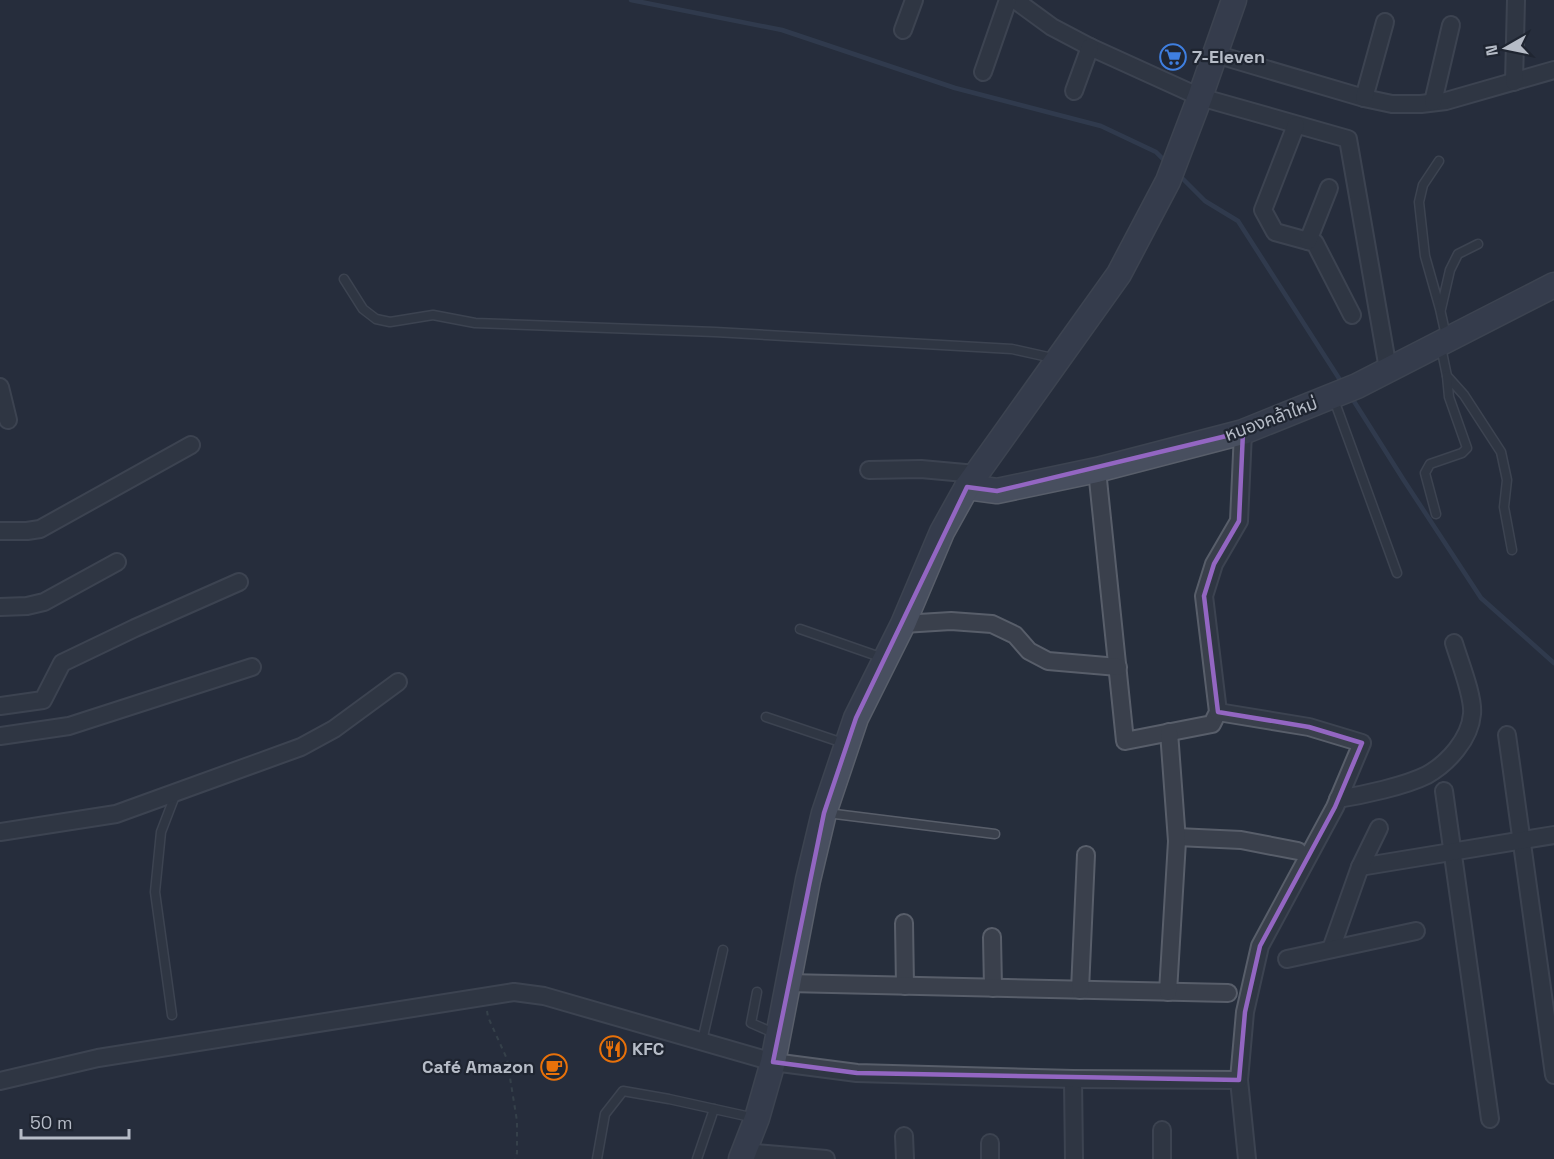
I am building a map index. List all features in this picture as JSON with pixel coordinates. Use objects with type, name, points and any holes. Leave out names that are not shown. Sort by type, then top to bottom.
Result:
[{"type":"main road","points":[[742,1155],[757,1118],[773,1062],[824,813],[856,718],[903,624],[942,532],[972,480],[1119,274],[1172,170],[1234,0]]},
{"type":"main road","name":"หนองคล้าใหม่","points":[[972,480],[997,491],[1097,470],[1243,432],[1343,392],[1554,285]]},
{"type":"street","points":[[903,30],[914,0]]},
{"type":"street","points":[[983,72],[1008,0]]},
{"type":"street","points":[[1015,0],[1052,27],[1090,47],[1200,97],[1348,139],[1388,369]]},
{"type":"street","points":[[1514,82],[1516,0]]},
{"type":"street","points":[[1364,98],[1385,22]]},
{"type":"street","points":[[1433,102],[1451,25]]},
{"type":"street","points":[[1074,91],[1090,47]]},
{"type":"street","points":[[1215,54],[1364,98],[1392,104],[1446,101],[1554,70]]},
{"type":"street","points":[[1296,125],[1263,210],[1275,232],[1315,243],[1352,315]]},
{"type":"street","points":[[1308,241],[1329,188]]},
{"type":"street","points":[[0,387],[8,420]]},
{"type":"street","points":[[1097,470],[1125,741],[1212,724],[1218,712],[1204,596],[1214,564],[1239,521],[1243,432]]},
{"type":"street","points":[[0,531],[40,529],[191,445]]},
{"type":"street","points":[[869,471],[921,469],[972,480]]},
{"type":"street","points":[[0,607],[27,606],[44,602],[117,562]]},
{"type":"street","points":[[0,705],[43,700],[62,663],[239,582]]},
{"type":"street","points":[[903,624],[951,621],[992,624],[1015,635],[1029,651],[1048,661],[1118,667]]},
{"type":"street","points":[[1338,799],[1406,783],[1427,774],[1449,759],[1462,742],[1470,727],[1473,712],[1454,643]]},
{"type":"street","points":[[0,736],[69,726],[252,667]]},
{"type":"street","points":[[0,832],[116,814],[301,747],[334,729],[398,682]]},
{"type":"street","points":[[1218,712],[1309,727],[1362,742],[1338,799],[1260,946],[1245,1012],[1239,1080],[1247,1159]]},
{"type":"street","points":[[1168,992],[1177,837],[1169,732]]},
{"type":"street","points":[[1507,735],[1554,1075]]},
{"type":"street","points":[[1444,791],[1490,1119]]},
{"type":"street","points":[[1331,949],[1360,867],[1379,828]]},
{"type":"street","points":[[1360,867],[1554,834]]},
{"type":"street","points":[[1177,837],[1242,840],[1298,851]]},
{"type":"street","points":[[1080,990],[1086,855]]},
{"type":"street","points":[[904,923],[905,986]]},
{"type":"street","points":[[1287,960],[1416,931]]},
{"type":"street","points":[[992,937],[993,988]]},
{"type":"street","points":[[788,983],[1228,993]]},
{"type":"street","points":[[0,1081],[98,1058],[514,992],[544,996],[773,1062],[857,1073],[1073,1079],[1239,1080]]},
{"type":"street","points":[[1073,1079],[1074,1159]]},
{"type":"street","points":[[1162,1130],[1162,1159]]},
{"type":"street","points":[[904,1136],[905,1159]]},
{"type":"street","points":[[742,1155],[826,1159]]},
{"type":"lane","points":[[1436,514],[1425,473],[1430,464],[1462,453],[1467,448],[1449,397],[1440,309],[1425,256],[1419,202],[1424,185],[1439,160]]},
{"type":"lane","points":[[1440,309],[1450,270],[1458,254],[1478,244]]},
{"type":"lane","points":[[344,279],[363,309],[376,320],[390,322],[433,315],[475,323],[715,332],[1012,349],[1057,359]]},
{"type":"lane","points":[[1447,376],[1464,395],[1501,452],[1507,480],[1504,507],[1512,550]]},
{"type":"lane","points":[[1343,392],[1397,573]]},
{"type":"lane","points":[[800,629],[886,659]]},
{"type":"lane","points":[[766,717],[847,745]]},
{"type":"lane","points":[[172,1015],[155,892],[161,832],[176,792]]},
{"type":"lane","points":[[824,813],[995,834]]},
{"type":"lane","points":[[702,1041],[723,950]]},
{"type":"lane","points":[[757,992],[752,1023],[779,1036]]},
{"type":"lane","points":[[597,1159],[605,1114],[623,1091],[757,1118]]},
{"type":"lane","points":[[697,1159],[714,1109]]},
{"type":"path","points":[[484,996],[488,1017],[507,1059],[517,1121],[515,1159]]},
{"type":"highlighted area","points":[[1243,432],[1239,521],[1214,564],[1204,596],[1218,712],[1309,727],[1362,743],[1335,807],[1260,946],[1245,1012],[1239,1080],[857,1073],[773,1062],[824,813],[856,718],[967,487],[997,491]]},
{"type":"waterway","points":[[631,0],[782,30],[955,88],[1101,126],[1156,152],[1167,163]]},
{"type":"waterway","points":[[1179,175],[1205,201],[1238,221],[1342,383]]},
{"type":"waterway","points":[[1350,395],[1481,598],[1554,663]]},
{"type":"place","name":"7-Eleven","points":[[1173,57]]},
{"type":"place","name":"KFC","points":[[613,1049]]},
{"type":"place","name":"Café Amazon","points":[[554,1067]]}]
